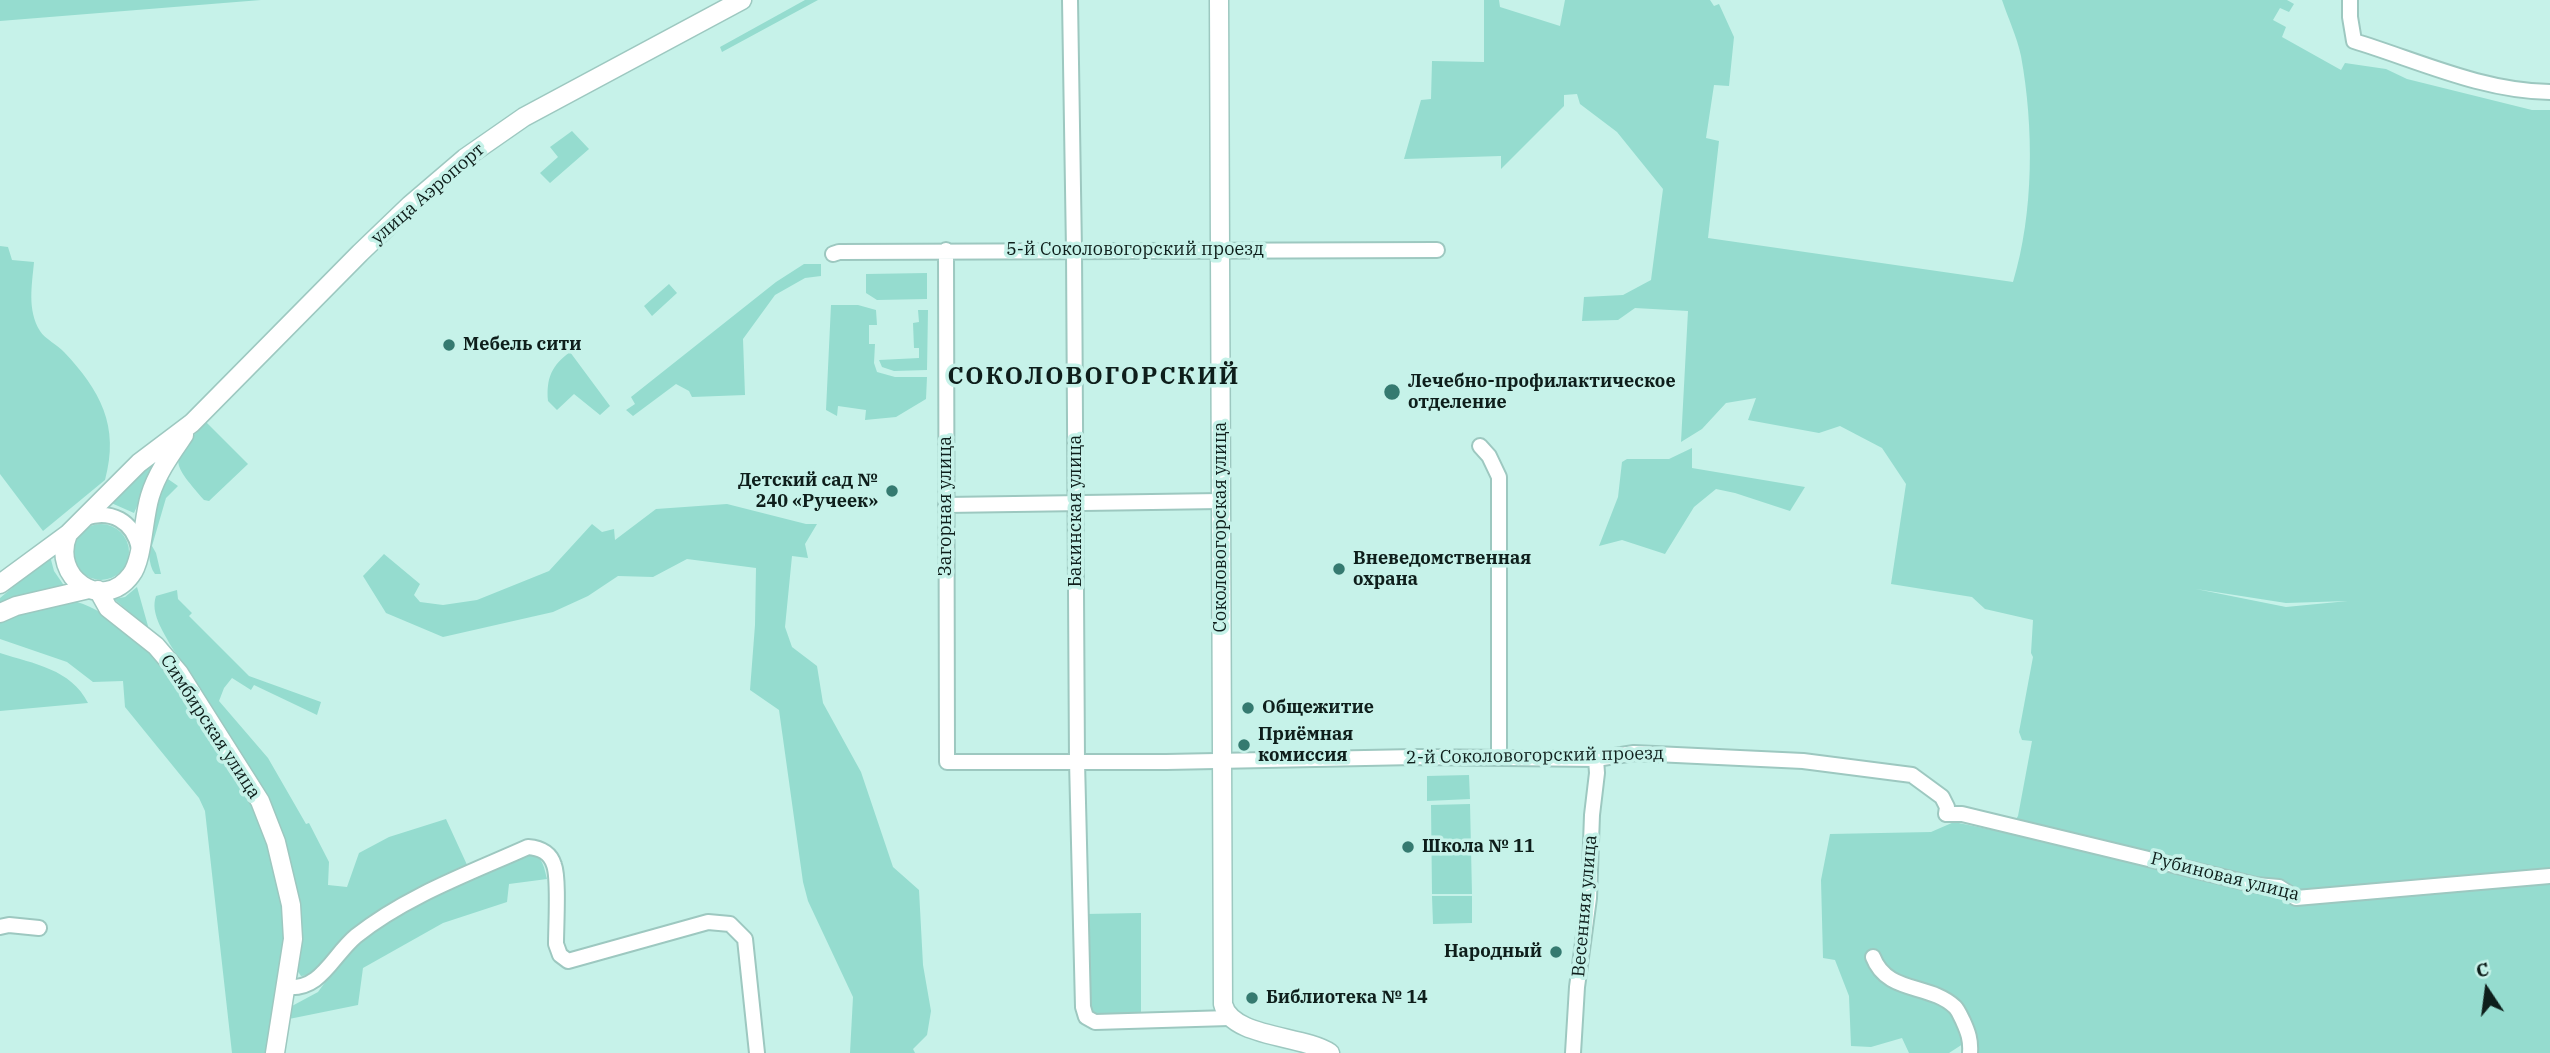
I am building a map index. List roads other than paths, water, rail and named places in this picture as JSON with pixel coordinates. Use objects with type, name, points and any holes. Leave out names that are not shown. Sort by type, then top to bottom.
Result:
[{"type":"main road","name":"улица Аэропорт","points":[[0,584],[68,534],[75,524],[85,518],[139,463],[192,423],[359,253],[465,158],[524,117],[742,0]]},
{"type":"main road","name":"Соколовогорская улица","points":[[1219,0],[1223,1004],[1227,1015]]},
{"type":"main road","name":"улица Аэропорт","points":[[0,613],[29,603],[115,588],[129,578],[136,569],[144,521],[155,483],[192,423]]},
{"type":"main road","points":[[68,534],[63,552],[64,562],[73,578],[94,590]]},
{"type":"main road","name":"Симбирская улица","points":[[94,590],[108,608],[156,646],[180,673],[260,801],[276,842],[291,905],[293,939],[275,1053]]},
{"type":"main road","points":[[1227,1015],[1247,1028],[1308,1042],[1330,1053]]},
{"type":"street","name":"Бакинская улица","points":[[1070,0],[1077,761],[1083,1007],[1086,1017],[1095,1022],[1160,1021],[1227,1015]]},
{"type":"street","points":[[2350,0],[2354,41],[2468,79],[2525,91],[2550,92]]},
{"type":"street","name":"5-й Соколовогорский проезд","points":[[833,254],[839,251],[946,250],[1437,250]]},
{"type":"street","name":"Загорная улица","points":[[946,250],[947,762]]},
{"type":"street","points":[[1480,446],[1489,456],[1499,477],[1499,757]]},
{"type":"street","points":[[946,505],[1220,501]]},
{"type":"street","points":[[85,518],[103,514],[120,519],[133,531],[139,548]]},
{"type":"street","name":"2-й Соколовогорский проезд","points":[[947,762],[1499,757],[1596,759],[1634,753],[1803,761],[1912,775],[1942,797],[1947,807],[1946,814]]},
{"type":"street","name":"Весенняя улица","points":[[1573,1053],[1577,987],[1588,898],[1592,815],[1598,773],[1596,759]]},
{"type":"street","name":"Рубиновая улица","points":[[1946,814],[1962,814],[2256,885],[2279,887],[2296,898],[2367,894],[2520,876],[2550,876]]},
{"type":"street","points":[[286,987],[300,988],[320,976],[356,937],[402,905],[528,847],[538,847],[548,854],[555,866],[556,944],[560,955],[568,961],[708,922],[730,924],[745,939],[757,1053]]},
{"type":"street","points":[[0,927],[9,925],[39,928]]},
{"type":"street","points":[[1873,957],[1881,973],[1892,980],[1935,995],[1956,1007],[1970,1035],[1970,1053]]},
{"type":"place","name":"Мебель сити","points":[[449,345]]},
{"type":"place","name":"Лечебно-профилактическое отделение","points":[[1392,392]]},
{"type":"place","name":"Детский сад № 240 «Ручеек»","points":[[892,491]]},
{"type":"place","name":"Вневедомственная охрана","points":[[1339,569]]},
{"type":"place","name":"Общежитие","points":[[1248,708]]},
{"type":"place","name":"Приёмная комиссия","points":[[1244,745]]},
{"type":"place","name":"Школа № 11","points":[[1408,847]]},
{"type":"place","name":"Народный","points":[[1556,952]]},
{"type":"place","name":"Библиотека № 14","points":[[1252,998]]},
{"type":"district","name":"СОКОЛОВОГОРСКИЙ","points":[[1094,377]]}]
